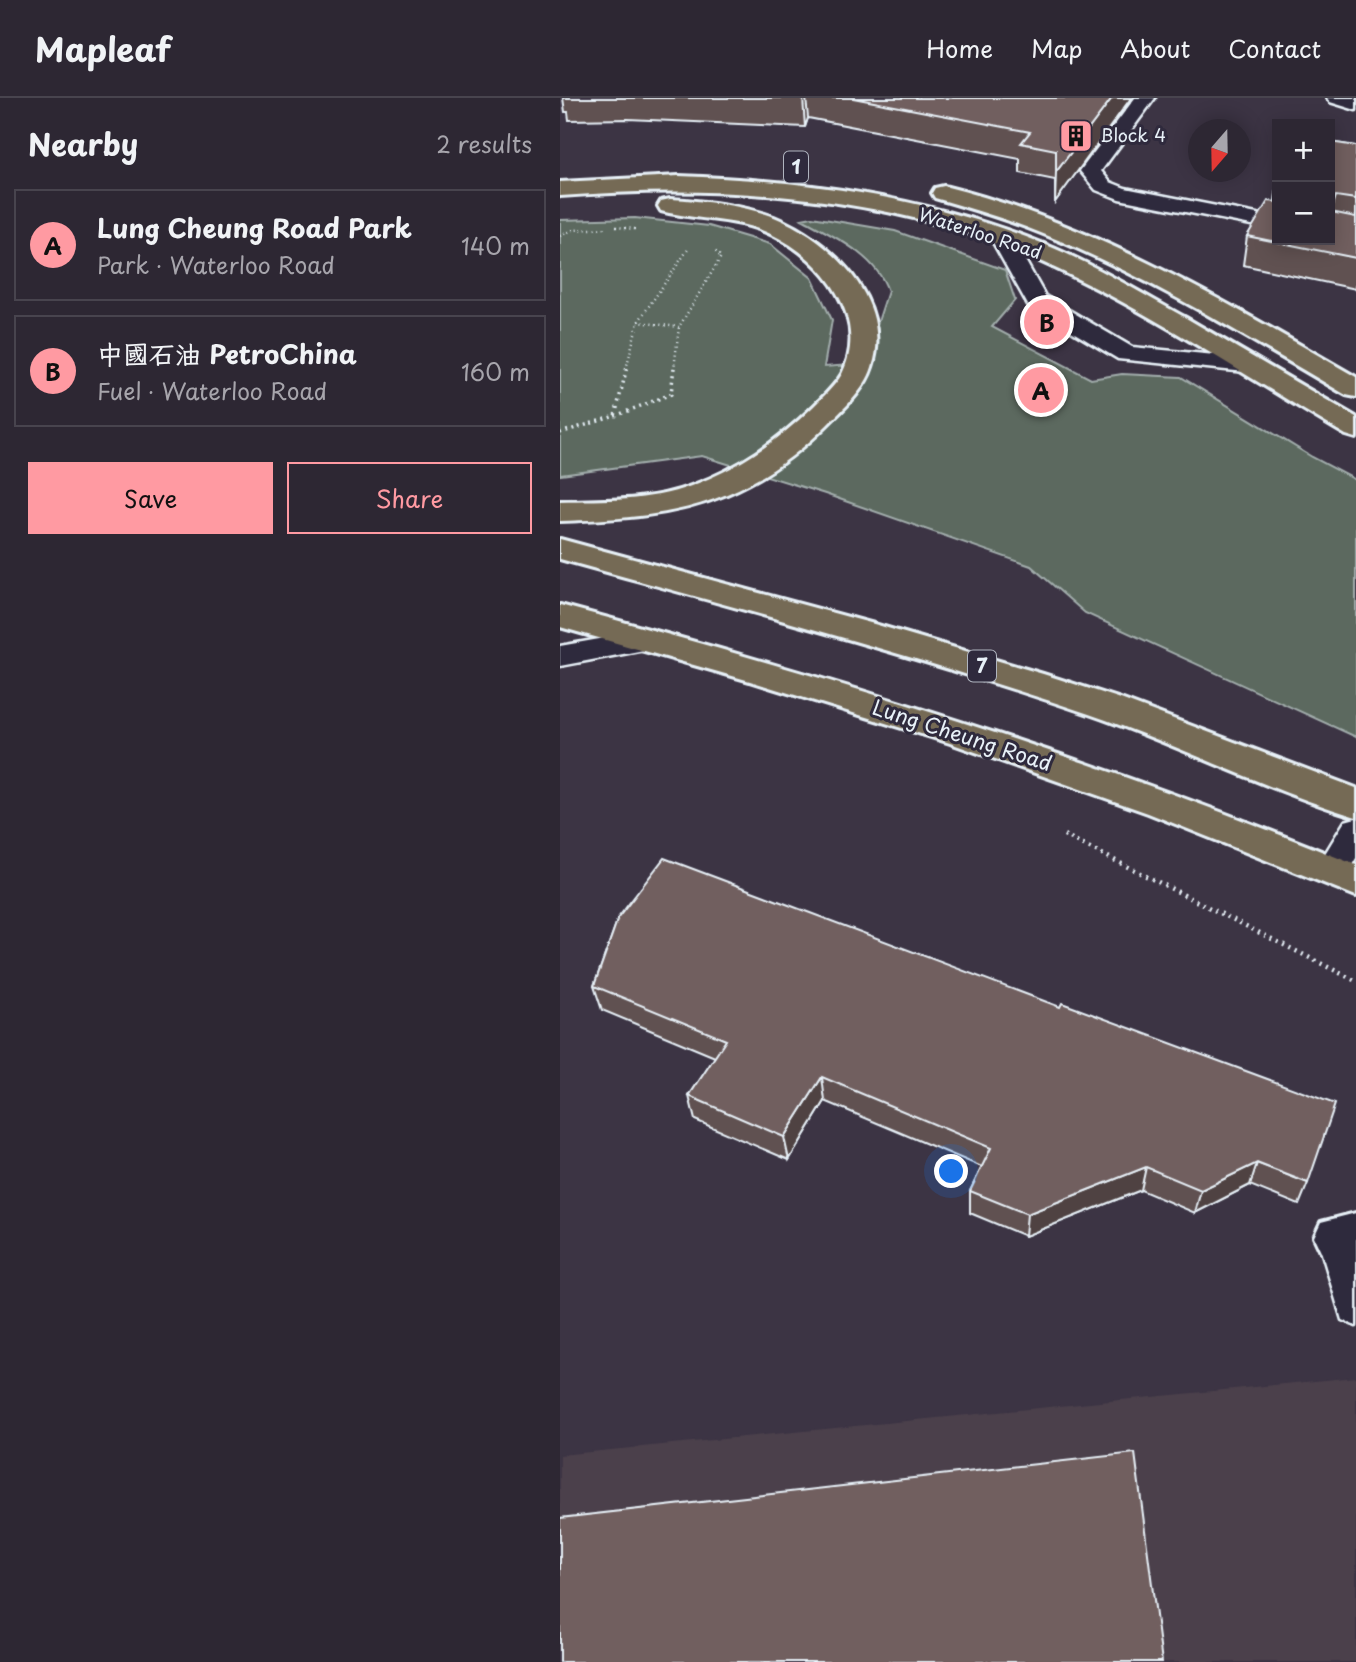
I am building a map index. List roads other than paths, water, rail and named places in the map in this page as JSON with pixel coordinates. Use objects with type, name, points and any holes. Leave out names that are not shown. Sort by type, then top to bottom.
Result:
[{"type":"highway","name":"Waterloo Road","points":[[560,189],[665,184],[793,191],[903,209],[1001,237],[1097,279],[1356,429]]},
{"type":"highway","name":"Waterloo Road","points":[[916,187],[1002,209],[1097,246],[1160,277],[1356,390]]},
{"type":"highway","points":[[560,201],[681,207],[763,222],[800,240],[828,260],[862,316],[859,366],[846,390],[813,424],[760,466],[718,486],[642,508],[560,511]]},
{"type":"highway","name":"7","points":[[560,549],[874,635],[1018,678],[1107,707],[1356,803]]},
{"type":"highway","name":"Lung Cheung Road","points":[[560,615],[928,723],[1095,778],[1344,876]]},
{"type":"lane","points":[[1145,98],[1090,171],[1095,178],[1119,193],[1272,222]]},
{"type":"lane","points":[[1337,98],[1356,104]]},
{"type":"lane","points":[[1001,237],[1036,300],[1126,354],[1246,365]]},
{"type":"lane","points":[[560,656],[650,640]]},
{"type":"lane","points":[[1344,876],[1356,830]]},
{"type":"lane","points":[[1347,1236],[1356,1306]]},
{"type":"place","name":"Block 4","points":[[1076,136]]},
{"type":"place","name":"中國石油 PetroChina","points":[[1047,322]]},
{"type":"place","name":"Lung Cheung Road Park","points":[[1041,390]]}]
